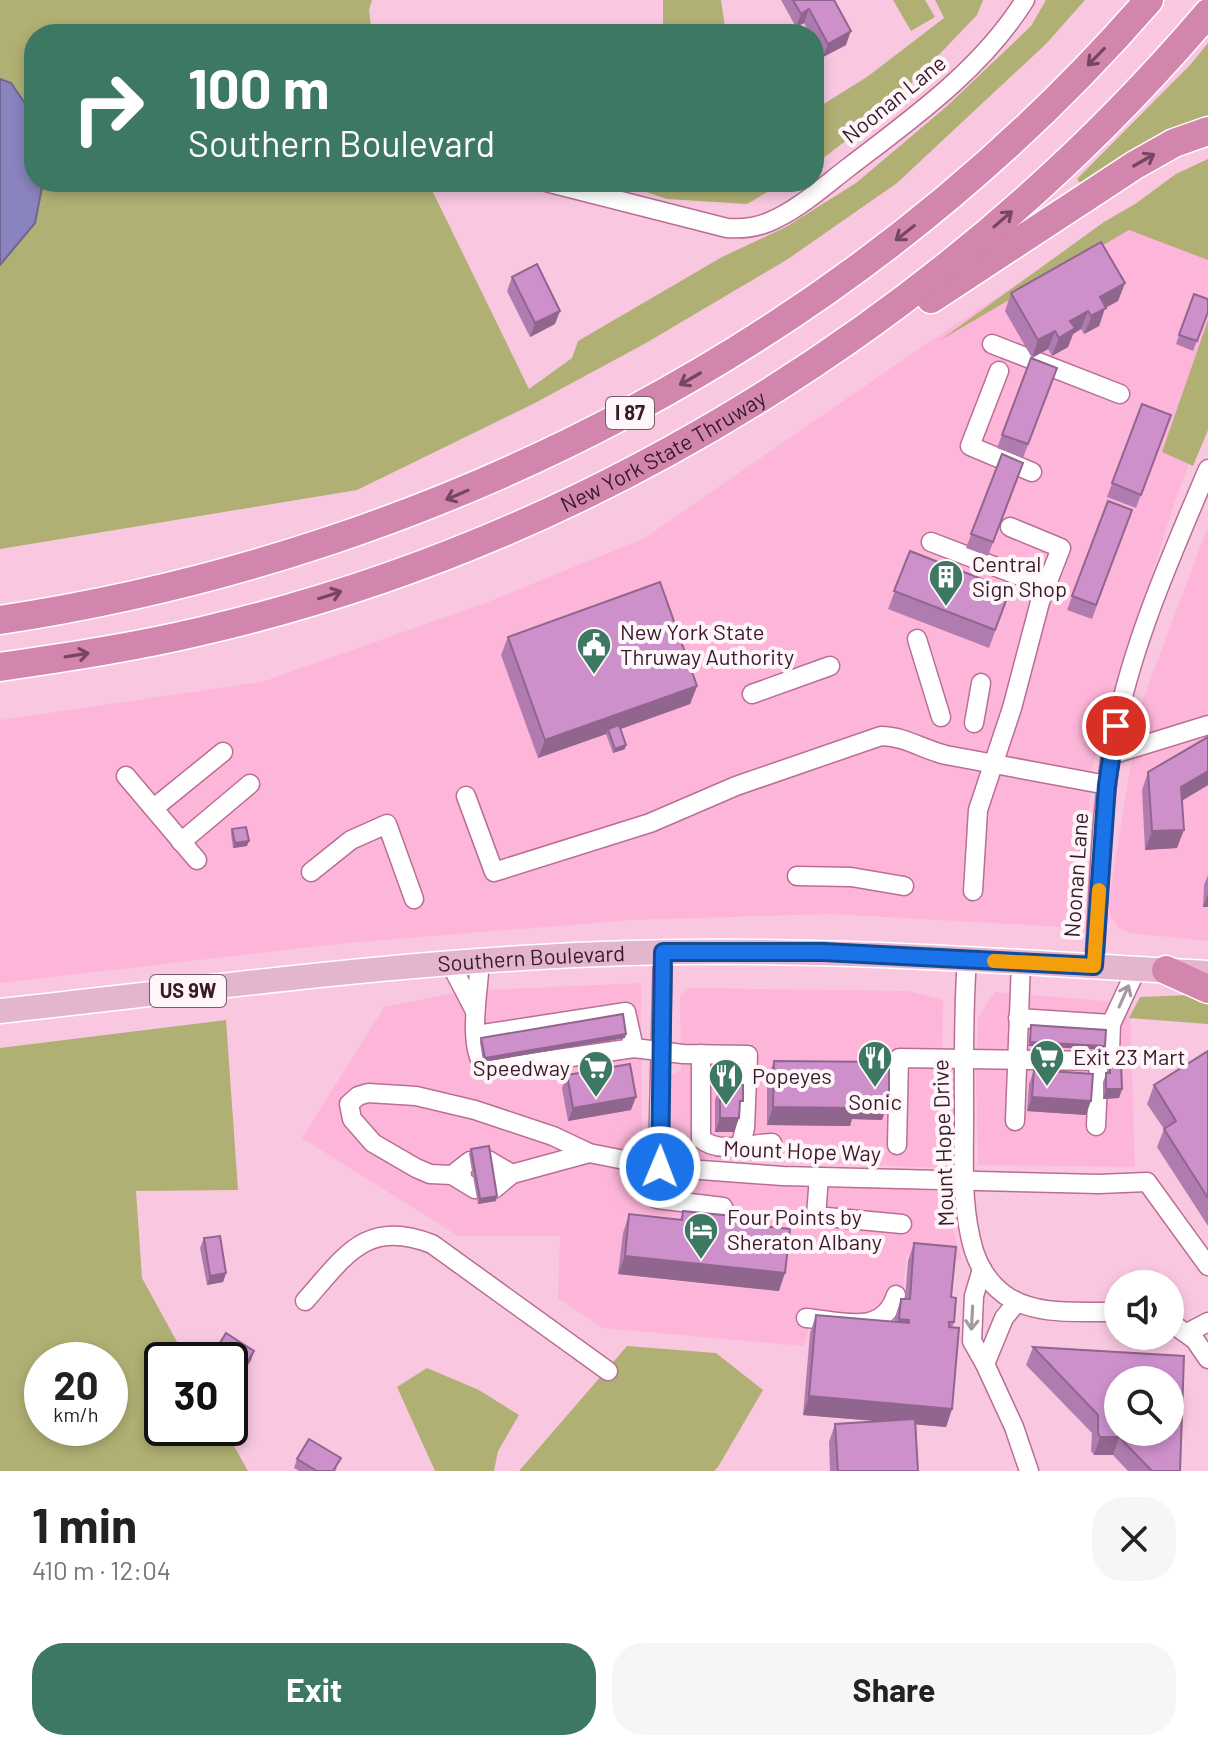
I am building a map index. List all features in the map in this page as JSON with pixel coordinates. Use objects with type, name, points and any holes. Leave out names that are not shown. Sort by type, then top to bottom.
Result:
[{"type":"highway","name":"I 87","points":[[0,620],[151,592],[337,540],[491,480],[652,401],[783,321],[918,222],[967,181],[1054,99],[1149,0]]},
{"type":"highway","name":"New York State Thruway","points":[[0,667],[200,632],[277,612],[463,549],[644,464],[784,383],[908,296],[1021,203],[1122,108],[1208,13]]},
{"type":"highway","points":[[784,383],[804,383],[1135,165],[1174,143],[1208,131]]},
{"type":"highway","points":[[1173,971],[1208,964]]},
{"type":"highway","points":[[1173,971],[1208,989]]},
{"type":"main road","name":"Southern Boulevard","points":[[0,1011],[480,960],[663,952],[795,951],[1208,973]]},
{"type":"street","name":"Noonan Lane","points":[[824,185],[990,49],[1025,0]]},
{"type":"street","name":"Noonan Lane","points":[[585,192],[727,228],[746,228],[768,222],[814,192]]},
{"type":"street","points":[[992,344],[1120,394]]},
{"type":"street","points":[[999,371],[970,446],[1032,472]]},
{"type":"street","name":"Noonan Lane","points":[[1094,966],[1107,785],[1122,702],[1143,630],[1208,469]]},
{"type":"street","points":[[973,891],[978,810],[1012,708],[1046,586],[1061,548],[1010,527]]},
{"type":"street","points":[[931,542],[1046,586]]},
{"type":"street","points":[[917,639],[941,717]]},
{"type":"street","points":[[752,694],[830,666]]},
{"type":"street","points":[[974,723],[981,683]]},
{"type":"street","points":[[1111,755],[1208,725]]},
{"type":"street","points":[[466,796],[494,872],[650,823],[736,786],[874,738],[897,738],[926,750],[1107,785]]},
{"type":"street","points":[[154,808],[223,752]]},
{"type":"street","points":[[126,776],[197,860]]},
{"type":"street","points":[[181,842],[250,784]]},
{"type":"street","points":[[311,872],[351,840],[387,824],[414,899]]},
{"type":"street","points":[[797,876],[851,877],[904,886]]},
{"type":"street","points":[[663,952],[663,1051],[657,1199],[723,1207]]},
{"type":"street","name":"Mount Hope Drive","points":[[967,959],[964,1180],[968,1225],[982,1269],[997,1288],[1017,1302],[1052,1310],[1104,1312]]},
{"type":"street","points":[[480,960],[475,1011],[480,1064],[484,1067],[557,1054],[634,1048],[748,1055],[746,1120],[741,1144]]},
{"type":"street","points":[[1015,1121],[1021,962]]},
{"type":"street","points":[[450,963],[475,1011]]},
{"type":"street","points":[[1018,1018],[1070,1042],[1110,1053],[1111,1024],[1137,968]]},
{"type":"street","points":[[476,1035],[552,1027],[626,1012],[634,1048]]},
{"type":"street","points":[[897,1145],[899,1058],[1017,1060],[1111,1024]]},
{"type":"street","points":[[1070,1042],[1096,1126]]},
{"type":"street","points":[[701,1054],[701,1139],[720,1148],[772,1143]]},
{"type":"street","points":[[368,1093],[416,1096],[490,1115],[553,1136],[589,1153],[512,1174],[430,1174],[373,1143],[352,1119],[349,1104],[358,1096],[368,1093]]},
{"type":"street","name":"Mount Hope Way","points":[[589,1153],[660,1167],[819,1177],[1099,1184],[1147,1182],[1208,1266]]},
{"type":"street","points":[[819,1177],[816,1216],[902,1224]]},
{"type":"street","points":[[305,1301],[352,1248],[374,1238],[396,1235],[415,1238],[432,1244],[608,1371]]},
{"type":"street","points":[[982,1269],[974,1296],[972,1341],[1014,1427],[1029,1471]]},
{"type":"street","points":[[806,1318],[875,1322],[889,1311],[896,1295]]},
{"type":"street","points":[[985,1364],[1004,1318],[1017,1302]]},
{"type":"street","points":[[1187,1333],[1208,1322]]},
{"type":"street","points":[[1184,1331],[1206,1351]]},
{"type":"shaded area","points":[[0,0],[372,0],[369,10],[371,24],[24,24],[24,192],[433,192],[529,389],[572,358],[578,341],[722,257],[786,227],[856,183],[946,107],[1031,26],[1046,0],[1085,0],[1046,44],[897,183],[788,259],[646,343],[535,403],[357,490],[0,549]]},
{"type":"shaded area","points":[[663,0],[721,0],[725,24],[663,24]]},
{"type":"shaded area","points":[[893,0],[925,0],[935,17],[911,31]]},
{"type":"shaded area","points":[[935,0],[983,0],[977,15],[885,111],[824,157],[824,104],[867,77],[944,18]]},
{"type":"shaded area","points":[[1208,43],[1208,121],[1083,187],[1077,179]]},
{"type":"shaded area","points":[[0,79],[11,83],[24,102],[24,192],[41,192],[35,223],[0,265]]},
{"type":"shaded area","points":[[1208,159],[1208,260],[1129,230],[939,341],[1104,222],[1176,174]]},
{"type":"shaded area","points":[[646,192],[767,192],[747,204],[667,199]]},
{"type":"shaded area","points":[[1208,210],[1208,414],[1175,501],[1091,771],[1085,877],[1080,907],[1063,927],[832,914],[632,920],[346,943],[0,983],[0,720],[262,682],[485,603],[643,539],[920,348],[1087,238]]},
{"type":"shaded area","points":[[1208,320],[1208,430],[1193,466],[1162,452]]},
{"type":"shaded area","points":[[1208,526],[1208,941],[1130,933],[1118,928],[1111,918],[1108,905],[1140,707]]},
{"type":"shaded area","points":[[641,983],[642,1135],[634,1173],[942,1191],[962,1260],[906,1255],[902,1302],[891,1318],[887,1333],[810,1326],[804,1346],[602,1328],[558,1298],[560,1236],[458,1236],[302,1138],[384,1007],[464,991]]},
{"type":"shaded area","points":[[689,988],[908,991],[943,1000],[940,1168],[676,1158],[668,1153],[672,1074],[681,1071],[680,996]]},
{"type":"shaded area","points":[[995,992],[1130,1003],[1135,1167],[978,1165],[978,1017]]},
{"type":"shaded area","points":[[1190,995],[1208,1003],[1208,1024],[1129,1018],[1140,997]]},
{"type":"shaded area","points":[[226,1020],[238,1190],[136,1191],[142,1278],[177,1342],[144,1342],[144,1446],[234,1446],[248,1471],[0,1471],[0,1048]]},
{"type":"shaded area","points":[[627,1346],[716,1353],[763,1390],[718,1467],[714,1471],[519,1471]]},
{"type":"shaded area","points":[[427,1368],[479,1390],[519,1415],[498,1451],[494,1471],[435,1471],[397,1387]]},
{"type":"building","points":[[793,0],[834,0],[851,31],[828,44],[824,37],[824,24],[817,24],[809,9],[801,14]]},
{"type":"building","points":[[1101,242],[1125,283],[1100,297],[1106,308],[1091,316],[1088,311],[1070,321],[1075,328],[1059,338],[1055,331],[1038,340],[1011,293]]},
{"type":"building","points":[[537,264],[560,311],[535,323],[512,277]]},
{"type":"building","points":[[1194,294],[1208,299],[1208,312],[1197,341],[1179,335]]},
{"type":"building","points":[[1031,358],[1057,368],[1028,444],[1002,435]]},
{"type":"building","points":[[1142,404],[1171,415],[1141,495],[1112,483]]},
{"type":"building","points":[[1002,454],[1023,463],[993,542],[971,534]]},
{"type":"building","points":[[1108,501],[1132,510],[1096,605],[1072,596]]},
{"type":"building","points":[[910,551],[1010,590],[995,630],[894,591]]},
{"type":"building","name":"New York State Thruway Authority","points":[[660,582],[697,686],[545,740],[508,637]]},
{"type":"building","points":[[619,725],[626,745],[615,749],[608,729]]},
{"type":"building","points":[[1208,737],[1208,771],[1181,787],[1184,830],[1152,831],[1148,772]]},
{"type":"building","points":[[246,827],[249,841],[235,843],[232,829]]},
{"type":"building","name":"Speedway","points":[[623,1014],[626,1034],[485,1058],[481,1038]]},
{"type":"building","points":[[1031,1025],[1106,1030],[1105,1046],[1030,1042]]},
{"type":"building","points":[[1208,1051],[1208,1198],[1164,1129],[1176,1121],[1154,1085]]},
{"type":"building","points":[[774,1061],[889,1062],[889,1101],[857,1101],[857,1108],[773,1107]]},
{"type":"building","points":[[1110,1063],[1121,1063],[1122,1089],[1106,1089],[1106,1073],[1110,1073]]},
{"type":"building","points":[[630,1064],[636,1097],[573,1108],[567,1075]]},
{"type":"building","points":[[724,1069],[739,1069],[743,1101],[740,1101],[739,1118],[720,1118],[720,1086],[724,1085]]},
{"type":"building","points":[[1034,1070],[1093,1074],[1091,1101],[1032,1097]]},
{"type":"building","points":[[489,1146],[497,1196],[480,1199],[471,1149]]},
{"type":"building","points":[[683,1211],[743,1217],[742,1224],[790,1229],[785,1273],[625,1256],[629,1214],[682,1220]]},
{"type":"building","points":[[220,1236],[226,1273],[210,1276],[204,1238]]},
{"type":"building","points":[[914,1243],[956,1247],[951,1297],[956,1298],[954,1322],[949,1322],[949,1327],[959,1328],[952,1409],[809,1396],[816,1315],[909,1323],[909,1320],[899,1319],[901,1299],[910,1299]]},
{"type":"building","points":[[226,1333],[240,1342],[220,1342]]},
{"type":"building","points":[[248,1347],[254,1351],[248,1361]]},
{"type":"building","points":[[1033,1347],[1184,1356],[1184,1366],[1104,1366],[1104,1437],[1098,1433],[1098,1415]]},
{"type":"building","points":[[915,1419],[918,1471],[838,1471],[835,1424]]},
{"type":"building","points":[[309,1439],[341,1458],[333,1471],[317,1471],[297,1459]]},
{"type":"building","points":[[1128,1446],[1181,1446],[1180,1471],[1152,1471]]},
{"type":"slow traffic","points":[[994,961],[1094,966],[1099,890]]},
{"type":"place","name":"Central Sign Shop","points":[[946,608]]},
{"type":"place","name":"New York State Thruway Authority","points":[[594,676]]},
{"type":"place","name":"Exit 23 Mart","points":[[1047,1088]]},
{"type":"place","name":"Sonic","points":[[875,1089]]},
{"type":"place","name":"Speedway","points":[[596,1099]]},
{"type":"place","name":"Popeyes","points":[[726,1107]]},
{"type":"place","name":"Four Points by Sheraton Albany","points":[[701,1261]]},
{"type":"route","points":[[660,1167],[663,952],[823,952],[1094,966],[1107,785],[1116,726]]}]
